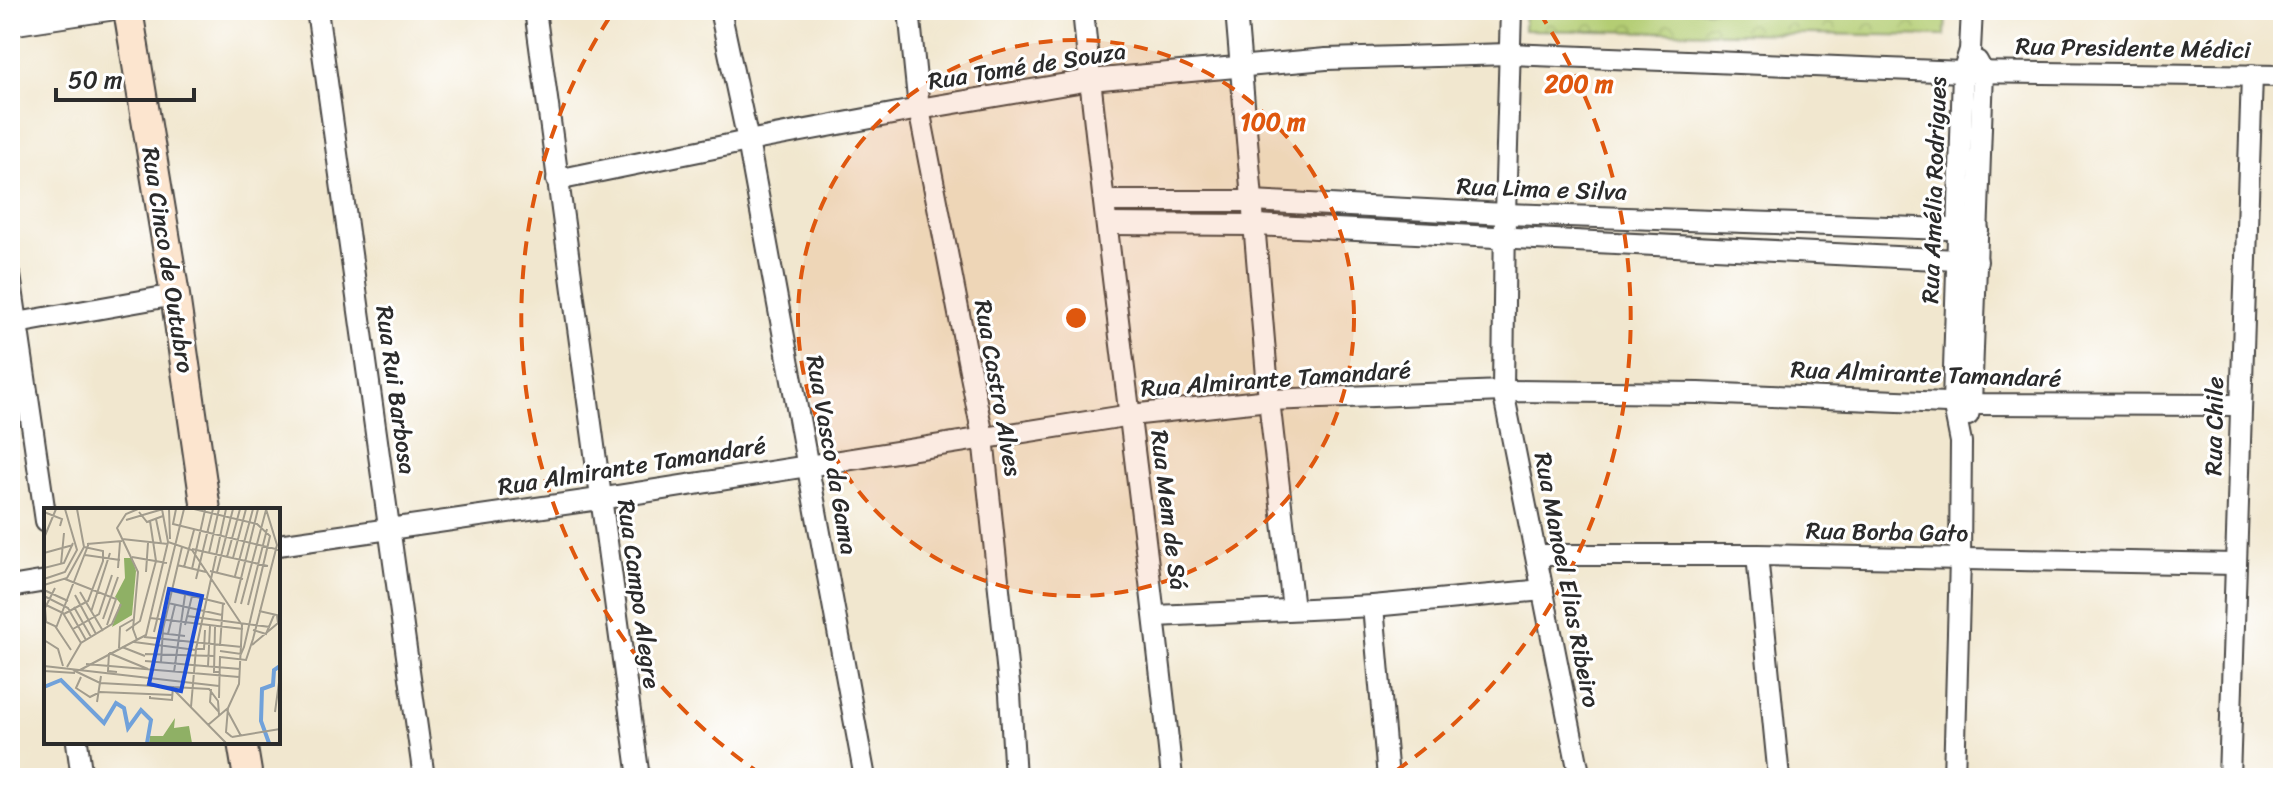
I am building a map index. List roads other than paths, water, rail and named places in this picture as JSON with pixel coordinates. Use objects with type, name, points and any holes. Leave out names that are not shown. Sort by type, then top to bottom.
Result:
[{"type":"street","points":[[10,25],[109,10]]},
{"type":"street","name":"Rua Cinco de Outubro","points":[[128,10],[175,295],[206,508]]},
{"type":"street","name":"Rua Campo Alegre","points":[[535,10],[639,778]]},
{"type":"street","name":"Rua Vasco da Gama","points":[[720,10],[748,141],[865,778]]},
{"type":"street","name":"Rua Castro Alves","points":[[909,10],[919,109],[983,437],[1009,679],[1015,778]]},
{"type":"street","name":"Rua Mem de Sá","points":[[1083,10],[1156,616],[1172,778]]},
{"type":"street","points":[[1236,10],[1269,400],[1293,609]]},
{"type":"street","name":"Rua Manoel Elias Ribeiro","points":[[1511,10],[1503,391],[1580,778]]},
{"type":"street","name":"Rua Amélia Rodrigues","points":[[1954,778],[1973,72],[1970,50],[1972,10]]},
{"type":"street","name":"Rua Rui Barbosa","points":[[317,11],[424,778]]},
{"type":"street","name":"Rua Tomé de Souza","points":[[557,180],[748,141],[1090,80],[1326,59],[1510,54]]},
{"type":"street","name":"Rua Presidente Médici","points":[[1510,54],[1973,72],[2283,76]]},
{"type":"street","name":"Rua Chile","points":[[2229,778],[2252,75]]},
{"type":"street","name":"Rua Lima e Silva","points":[[1105,201],[1252,201],[1505,214],[1968,230]]},
{"type":"street","name":"Rua Lima e Silva","points":[[1107,224],[1254,225],[1967,260]]},
{"type":"street","points":[[10,275],[44,508]]},
{"type":"street","points":[[17,323],[175,295]]},
{"type":"street","name":"Rua Almirante Tamandaré","points":[[280,545],[599,499],[1131,415],[1269,400],[1503,391],[1699,393],[1962,403],[2239,405]]},
{"type":"street","name":"Rua Borba Gato","points":[[1537,555],[1757,555],[2235,564]]},
{"type":"street","points":[[1757,555],[1779,778]]},
{"type":"street","points":[[10,587],[44,581]]},
{"type":"street","points":[[1156,616],[1373,606],[1543,590]]},
{"type":"street","points":[[1373,606],[1388,778]]},
{"type":"street","points":[[77,744],[82,778]]},
{"type":"street","points":[[242,744],[248,778]]}]
